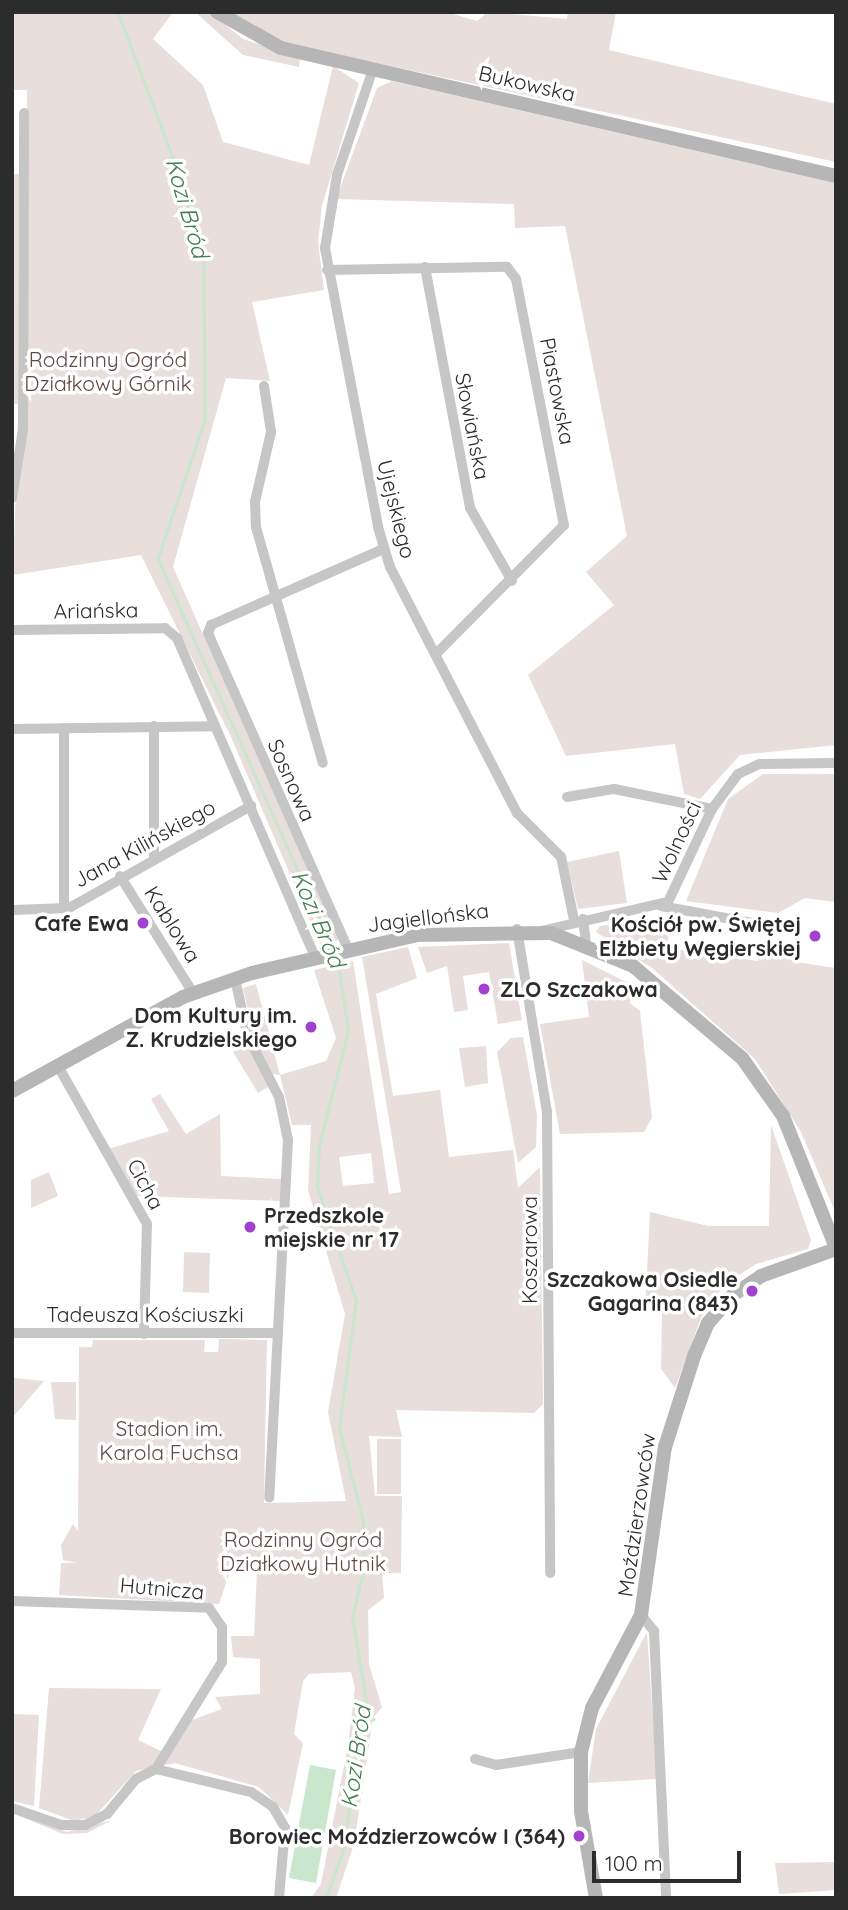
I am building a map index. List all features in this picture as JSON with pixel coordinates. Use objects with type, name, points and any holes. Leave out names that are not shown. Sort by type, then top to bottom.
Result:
[{"type":"street","name":"Bukowska","points":[[217,12],[267,43],[836,176]]},
{"type":"street","name":"Ujejskiego","points":[[373,69],[327,212],[327,270],[383,549],[517,813],[561,858],[586,942]]},
{"type":"street","points":[[12,498],[16,445],[24,113]]},
{"type":"street","name":"Słowiańska","points":[[425,267],[470,508],[512,581]]},
{"type":"street","name":"Piastowska","points":[[327,270],[507,267],[516,279],[564,525],[512,581],[437,653]]},
{"type":"street","points":[[264,386],[271,432],[254,512],[323,763]]},
{"type":"street","points":[[275,596],[383,549]]},
{"type":"street","name":"Sosnowa","points":[[275,596],[211,625],[233,693],[346,949]]},
{"type":"street","name":"Ariańska","points":[[12,630],[165,628],[177,638],[215,726]]},
{"type":"street","points":[[153,726],[154,857]]},
{"type":"street","points":[[12,729],[215,726],[317,957]]},
{"type":"street","points":[[64,727],[64,909]]},
{"type":"street","name":"Wolności","points":[[541,931],[579,919],[661,906],[679,888],[712,809],[738,774],[759,764],[836,764]]},
{"type":"street","points":[[567,797],[614,789],[712,809]]},
{"type":"street","name":"Jana Kilińskiego","points":[[12,910],[64,909],[154,857],[251,806]]},
{"type":"street","name":"Kablowa","points":[[120,876],[193,993]]},
{"type":"street","points":[[661,906],[764,925]]},
{"type":"street","name":"Jagiellońska","points":[[12,1091],[193,993],[235,979],[346,949],[443,932],[517,929],[541,931],[586,942],[653,980],[756,1075],[783,1116],[836,1249]]},
{"type":"street","name":"Koszarowa","points":[[517,929],[547,1112],[550,1573]]},
{"type":"street","points":[[235,979],[248,1037],[286,1126],[269,1497]]},
{"type":"street","name":"Cicha","points":[[58,1066],[146,1224],[144,1334]]},
{"type":"street","name":"Moździerzowców","points":[[596,1898],[581,1811],[581,1752],[592,1708],[641,1615],[670,1427],[708,1323],[733,1295],[761,1276],[836,1249]]},
{"type":"street","name":"Tadeusza Kościuszki","points":[[12,1333],[278,1333]]},
{"type":"street","name":"Hutnicza","points":[[12,1601],[209,1608],[222,1627],[222,1662],[156,1769]]},
{"type":"street","points":[[641,1615],[654,1631],[666,1898]]},
{"type":"street","points":[[475,1759],[496,1765],[581,1752]]},
{"type":"street","points":[[12,1808],[61,1825],[85,1825],[156,1769],[268,1801],[287,1839],[279,1898]]},
{"type":"green space","name":"Rodzinny Ogród Działkowy Górnik","points":[[12,12],[173,12],[153,39],[203,85],[223,142],[309,165],[333,66],[359,83],[322,206],[318,242],[324,290],[252,302],[270,381],[226,378],[173,567],[339,940],[320,944],[231,737],[141,555],[13,575],[27,90],[12,90]]},
{"type":"green space","points":[[195,12],[210,12],[243,39],[300,58],[299,67],[243,55]]},
{"type":"green space","points":[[225,12],[446,12],[477,21],[488,12],[567,19],[568,12],[616,12],[609,50],[836,104],[836,162],[279,42]]},
{"type":"green space","points":[[392,81],[836,183],[836,745],[740,755],[700,799],[684,794],[675,744],[566,756],[528,675],[614,605],[586,572],[627,536],[565,226],[515,228],[514,204],[336,199],[377,88]]},
{"type":"green space","points":[[12,174],[19,174],[18,404],[12,404]]},
{"type":"green space","points":[[763,774],[836,774],[835,902],[805,898],[778,913],[686,901],[728,799]]},
{"type":"green space","points":[[619,851],[627,903],[578,909],[567,862]]},
{"type":"green space","points":[[657,918],[670,919],[667,948],[758,961],[761,940],[796,962],[836,968],[836,1214],[801,1132],[755,1059],[652,968],[596,932],[600,926]]},
{"type":"green space","points":[[509,943],[522,1020],[498,1024],[489,972],[463,976],[468,1010],[454,1012],[447,966],[427,973],[418,947]]},
{"type":"green space","points":[[408,947],[417,978],[376,994],[393,1096],[440,1090],[449,1157],[513,1150],[518,1188],[540,1167],[543,1404],[534,1413],[396,1410],[402,1437],[369,1436],[375,1496],[402,1496],[401,1573],[382,1573],[384,1598],[368,1610],[369,1664],[382,1707],[373,1718],[354,1844],[336,1898],[311,1898],[321,1884],[348,1745],[355,1688],[351,1672],[309,1674],[303,1681],[294,1734],[303,1743],[288,1815],[259,1787],[175,1763],[136,1771],[95,1816],[74,1821],[39,1808],[49,1688],[161,1689],[138,1740],[165,1753],[186,1722],[222,1709],[215,1697],[260,1694],[260,1659],[233,1657],[231,1636],[254,1636],[257,1570],[230,1571],[219,1604],[59,1595],[61,1563],[77,1563],[63,1560],[61,1545],[73,1524],[78,1531],[79,1347],[92,1347],[93,1340],[205,1340],[204,1352],[218,1352],[219,1339],[267,1340],[264,1503],[346,1501],[328,1412],[345,1314],[308,1190],[311,1125],[292,1125],[280,1075],[326,1061],[336,1038],[314,970],[353,961],[389,1194],[401,1192],[362,957]],"holes":[[[371,1153],[374,1183],[343,1186],[339,1157]]]},
{"type":"green space","points":[[582,960],[630,984],[630,1003],[640,1011],[652,1118],[644,1132],[560,1134],[540,1024],[589,1017]]},
{"type":"green space","points":[[256,984],[280,1075],[272,1074],[253,1036],[243,988]]},
{"type":"green space","points":[[523,1037],[537,1115],[536,1147],[518,1163],[497,1052],[511,1038]]},
{"type":"green space","points":[[247,1044],[270,1086],[258,1093],[233,1052]]},
{"type":"green space","points":[[486,1046],[488,1083],[465,1087],[459,1048]]},
{"type":"green space","points":[[160,1094],[186,1134],[220,1114],[221,1176],[281,1179],[281,1201],[136,1196],[108,1149],[169,1131],[151,1099]]},
{"type":"green space","points":[[771,1125],[811,1240],[808,1249],[756,1264],[724,1285],[701,1318],[675,1388],[661,1369],[662,1312],[645,1311],[650,1212],[708,1226],[769,1226]]},
{"type":"green space","points":[[49,1172],[58,1196],[31,1208],[31,1180]]},
{"type":"green space","points":[[184,1252],[210,1253],[209,1293],[183,1292]]},
{"type":"green space","points":[[14,1378],[44,1381],[13,1417]]},
{"type":"green space","points":[[51,1382],[76,1382],[76,1420],[55,1419]]},
{"type":"green space","points":[[377,1439],[401,1439],[401,1494],[377,1494]]},
{"type":"green space","points":[[647,1632],[657,1779],[588,1783],[596,1729]]},
{"type":"green space","points":[[12,1714],[39,1715],[34,1806],[12,1801]]},
{"type":"green space","points":[[12,1813],[67,1832],[112,1820],[87,1833],[63,1834]]},
{"type":"green space","points":[[836,1862],[836,1890],[779,1894],[775,1863]]},
{"type":"shaded area","points":[[310,1765],[336,1770],[316,1883],[289,1878]]},
{"type":"waterway","name":"Kozi Bród","points":[[118,12],[186,192],[204,263],[205,420],[158,559],[333,949]]},
{"type":"waterway","name":"Kozi Bród","points":[[326,1898],[342,1853],[366,1700],[352,1617],[364,1568],[363,1521],[339,1428],[356,1301],[317,1187],[319,1146],[348,1031],[337,958]]},
{"type":"waterway","points":[[363,1722],[374,1719]]},
{"type":"place","name":"Cafe Ewa","points":[[143,923]]},
{"type":"place","name":"Kościół pw. Świętej Elżbiety Węgierskiej","points":[[815,936]]},
{"type":"place","name":"ZLO Szczakowa","points":[[484,989]]},
{"type":"place","name":"Dom Kultury im. Z. Krudzielskiego","points":[[311,1027]]},
{"type":"place","name":"Przedszkole miejskie nr 17","points":[[250,1227]]},
{"type":"place","name":"Szczakowa Osiedle Gagarina (843)","points":[[752,1291]]},
{"type":"place","name":"Borowiec Moździerzowców I (364)","points":[[579,1836]]},
{"type":"park label","name":"Stadion im. Karola Fuchsa","points":[[169,1440]]},
{"type":"park label","name":"Rodzinny Ogród Działkowy Hutnik","points":[[303,1551]]}]
